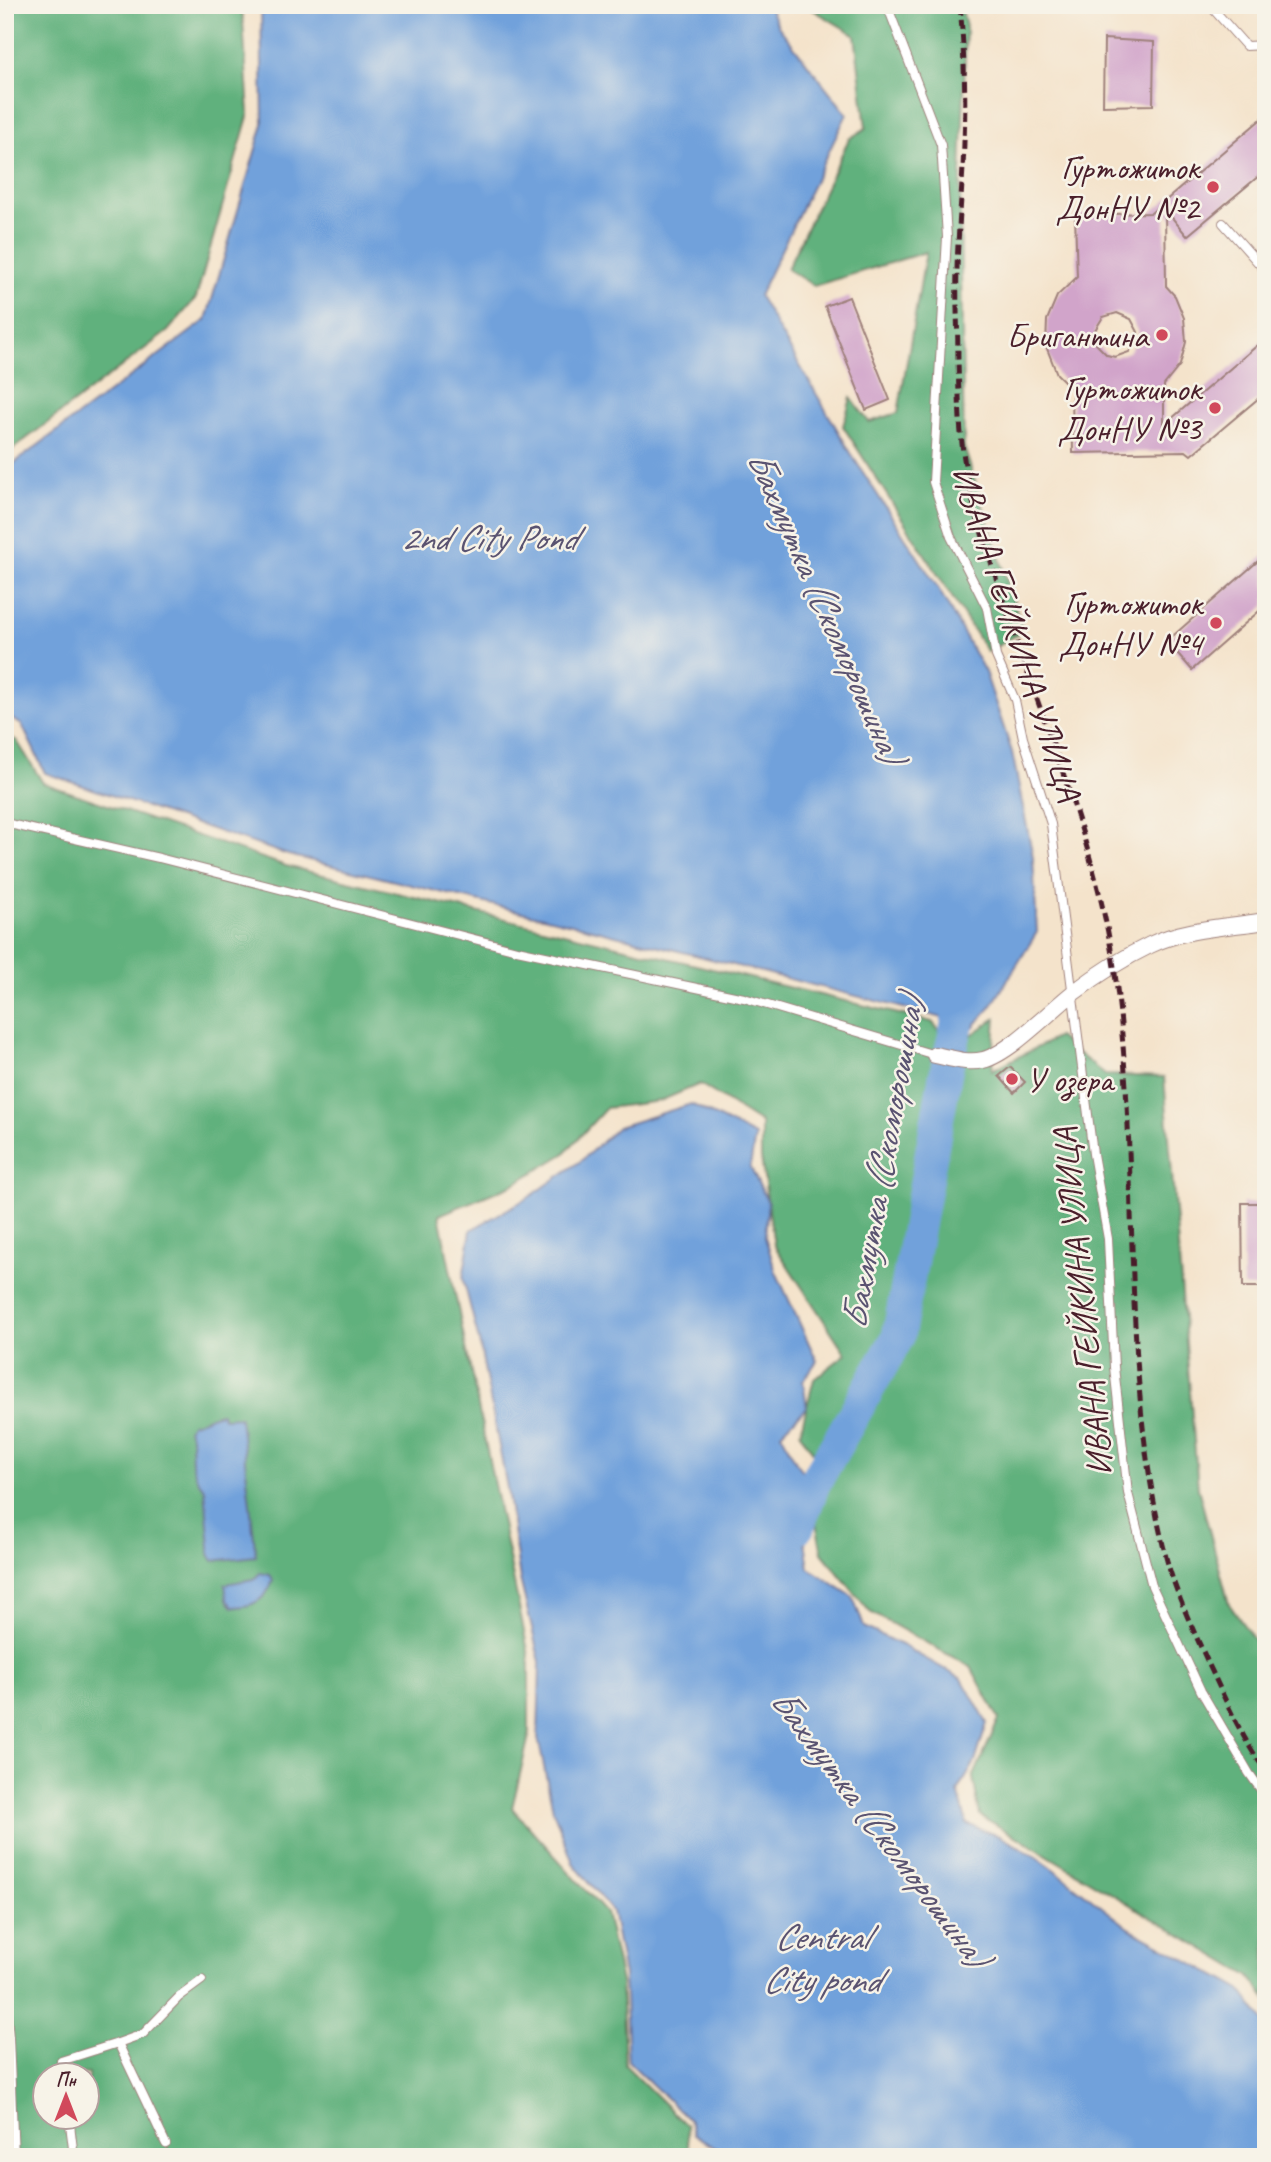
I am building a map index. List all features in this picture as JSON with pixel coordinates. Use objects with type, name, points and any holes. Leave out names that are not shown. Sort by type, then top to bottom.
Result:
[{"type":"street","points":[[935,1055],[963,1060],[984,1060],[996,1055],[1074,993],[1153,943],[1182,933],[1266,921]]},
{"type":"lane","name":"ИВАНА ГЕЙКИНА УЛИЦА","points":[[887,5],[942,145],[947,237],[933,482],[951,537],[986,608],[996,656],[1016,700],[1023,738],[1051,824],[1093,1154],[1108,1239],[1114,1367],[1128,1493],[1152,1586],[1201,1691],[1266,1797]]},
{"type":"lane","points":[[1214,10],[1246,46],[1266,45]]},
{"type":"lane","points":[[1223,223],[1262,267],[1266,267]]},
{"type":"lane","points":[[5,823],[159,858],[517,950],[744,998],[935,1055]]},
{"type":"lane","points":[[64,2060],[143,2034],[179,1997],[201,1980]]},
{"type":"lane","points":[[5,1992],[14,2157]]},
{"type":"lane","points":[[118,2043],[166,2144]]},
{"type":"lane","points":[[71,2130],[74,2157]]},
{"type":"green space","points":[[5,5],[242,5],[249,113],[196,298],[168,331],[5,455]]},
{"type":"green space","points":[[805,5],[961,5],[966,27],[960,208],[964,447],[1023,631],[987,652],[843,426],[851,398],[869,422],[898,413],[926,252],[814,286],[787,269],[849,139],[866,128],[855,35]]},
{"type":"green space","points":[[5,734],[17,741],[43,783],[286,866],[932,1022],[954,1047],[996,1018],[992,1070],[1058,1037],[1105,1075],[1164,1077],[1198,1488],[1229,1604],[1266,1657],[1266,1998],[1249,1976],[980,1815],[973,1778],[999,1719],[971,1667],[870,1612],[822,1553],[816,1523],[829,1475],[800,1433],[814,1379],[846,1354],[774,1245],[761,1158],[761,1123],[700,1084],[660,1101],[606,1108],[564,1154],[514,1184],[439,1215],[529,1656],[529,1736],[512,1808],[606,1913],[621,1982],[625,2065],[687,2126],[689,2157],[9,2157],[5,2115]]},
{"type":"water","name":"2nd City Pond","points":[[261,5],[768,5],[778,26],[847,114],[759,296],[855,460],[938,588],[985,672],[1012,752],[1033,857],[1037,932],[991,1007],[961,1041],[952,1042],[947,1035],[943,1018],[288,855],[45,773],[22,725],[5,715],[5,470],[206,320],[263,124]]},
{"type":"water","name":"Central City pond","points":[[691,1104],[755,1136],[750,1167],[768,1202],[765,1237],[776,1272],[817,1361],[803,1381],[807,1407],[781,1433],[796,1462],[818,1490],[803,1527],[809,1568],[853,1597],[864,1627],[962,1679],[987,1723],[975,1762],[958,1791],[967,1824],[1002,1837],[1043,1861],[1129,1928],[1240,1989],[1266,2024],[1266,2157],[729,2157],[694,2134],[690,2121],[628,2061],[624,1975],[612,1911],[573,1863],[553,1810],[538,1738],[540,1662],[520,1579],[507,1488],[479,1341],[463,1278],[471,1230],[531,1196],[582,1160],[618,1127]]},
{"type":"water","points":[[222,1413],[223,1418],[240,1417],[256,1556],[213,1561],[209,1554],[205,1490],[198,1481],[192,1464],[191,1436],[188,1430],[191,1423]]},
{"type":"water","points":[[260,1573],[270,1575],[273,1581],[266,1593],[253,1604],[233,1607],[227,1600],[225,1584],[254,1579]]},
{"type":"building","points":[[1104,39],[1154,42],[1153,105],[1103,106]]},
{"type":"building","name":"Бригантина","points":[[1266,115],[1266,170],[1187,236],[1165,209],[1166,286],[1175,296],[1184,318],[1186,342],[1180,365],[1164,385],[1164,425],[1266,338],[1266,392],[1191,455],[1186,451],[1073,453],[1072,389],[1057,374],[1046,346],[1047,320],[1057,296],[1077,277],[1075,215],[1151,213]],"holes":[[[1117,313],[1131,319],[1138,332],[1137,340],[1129,352],[1115,357],[1107,355],[1096,344],[1095,330],[1103,317]]]},
{"type":"building","points":[[849,297],[890,400],[866,410],[825,306]]},
{"type":"building","name":"Гуртожиток ДонНУ №4","points":[[1266,554],[1266,605],[1192,670],[1167,641]]},
{"type":"building","name":"У озера","points":[[1010,1067],[1025,1082],[1014,1093],[999,1076]]},
{"type":"building","points":[[1242,1203],[1266,1203],[1266,1287],[1243,1287]]},
{"type":"waterway","name":"Бахмутка (Скоморошина)","points":[[798,1527],[814,1484],[898,1337],[960,999]]},
{"type":"railway","points":[[960,5],[965,108],[957,292],[960,418],[966,469],[978,518],[1013,631],[1079,821],[1105,918],[1123,1040],[1141,1411],[1151,1484],[1166,1557],[1186,1613],[1223,1694],[1242,1734],[1266,1771]]},
{"type":"place","name":"Гуртожиток ДонНУ №2","points":[[1213,187]]},
{"type":"place","name":"Бригантина","points":[[1162,335]]},
{"type":"place","name":"Гуртожиток ДонНУ №3","points":[[1215,408]]},
{"type":"place","name":"Гуртожиток ДонНУ №4","points":[[1216,623]]},
{"type":"place","name":"У озера","points":[[1012,1079]]}]
